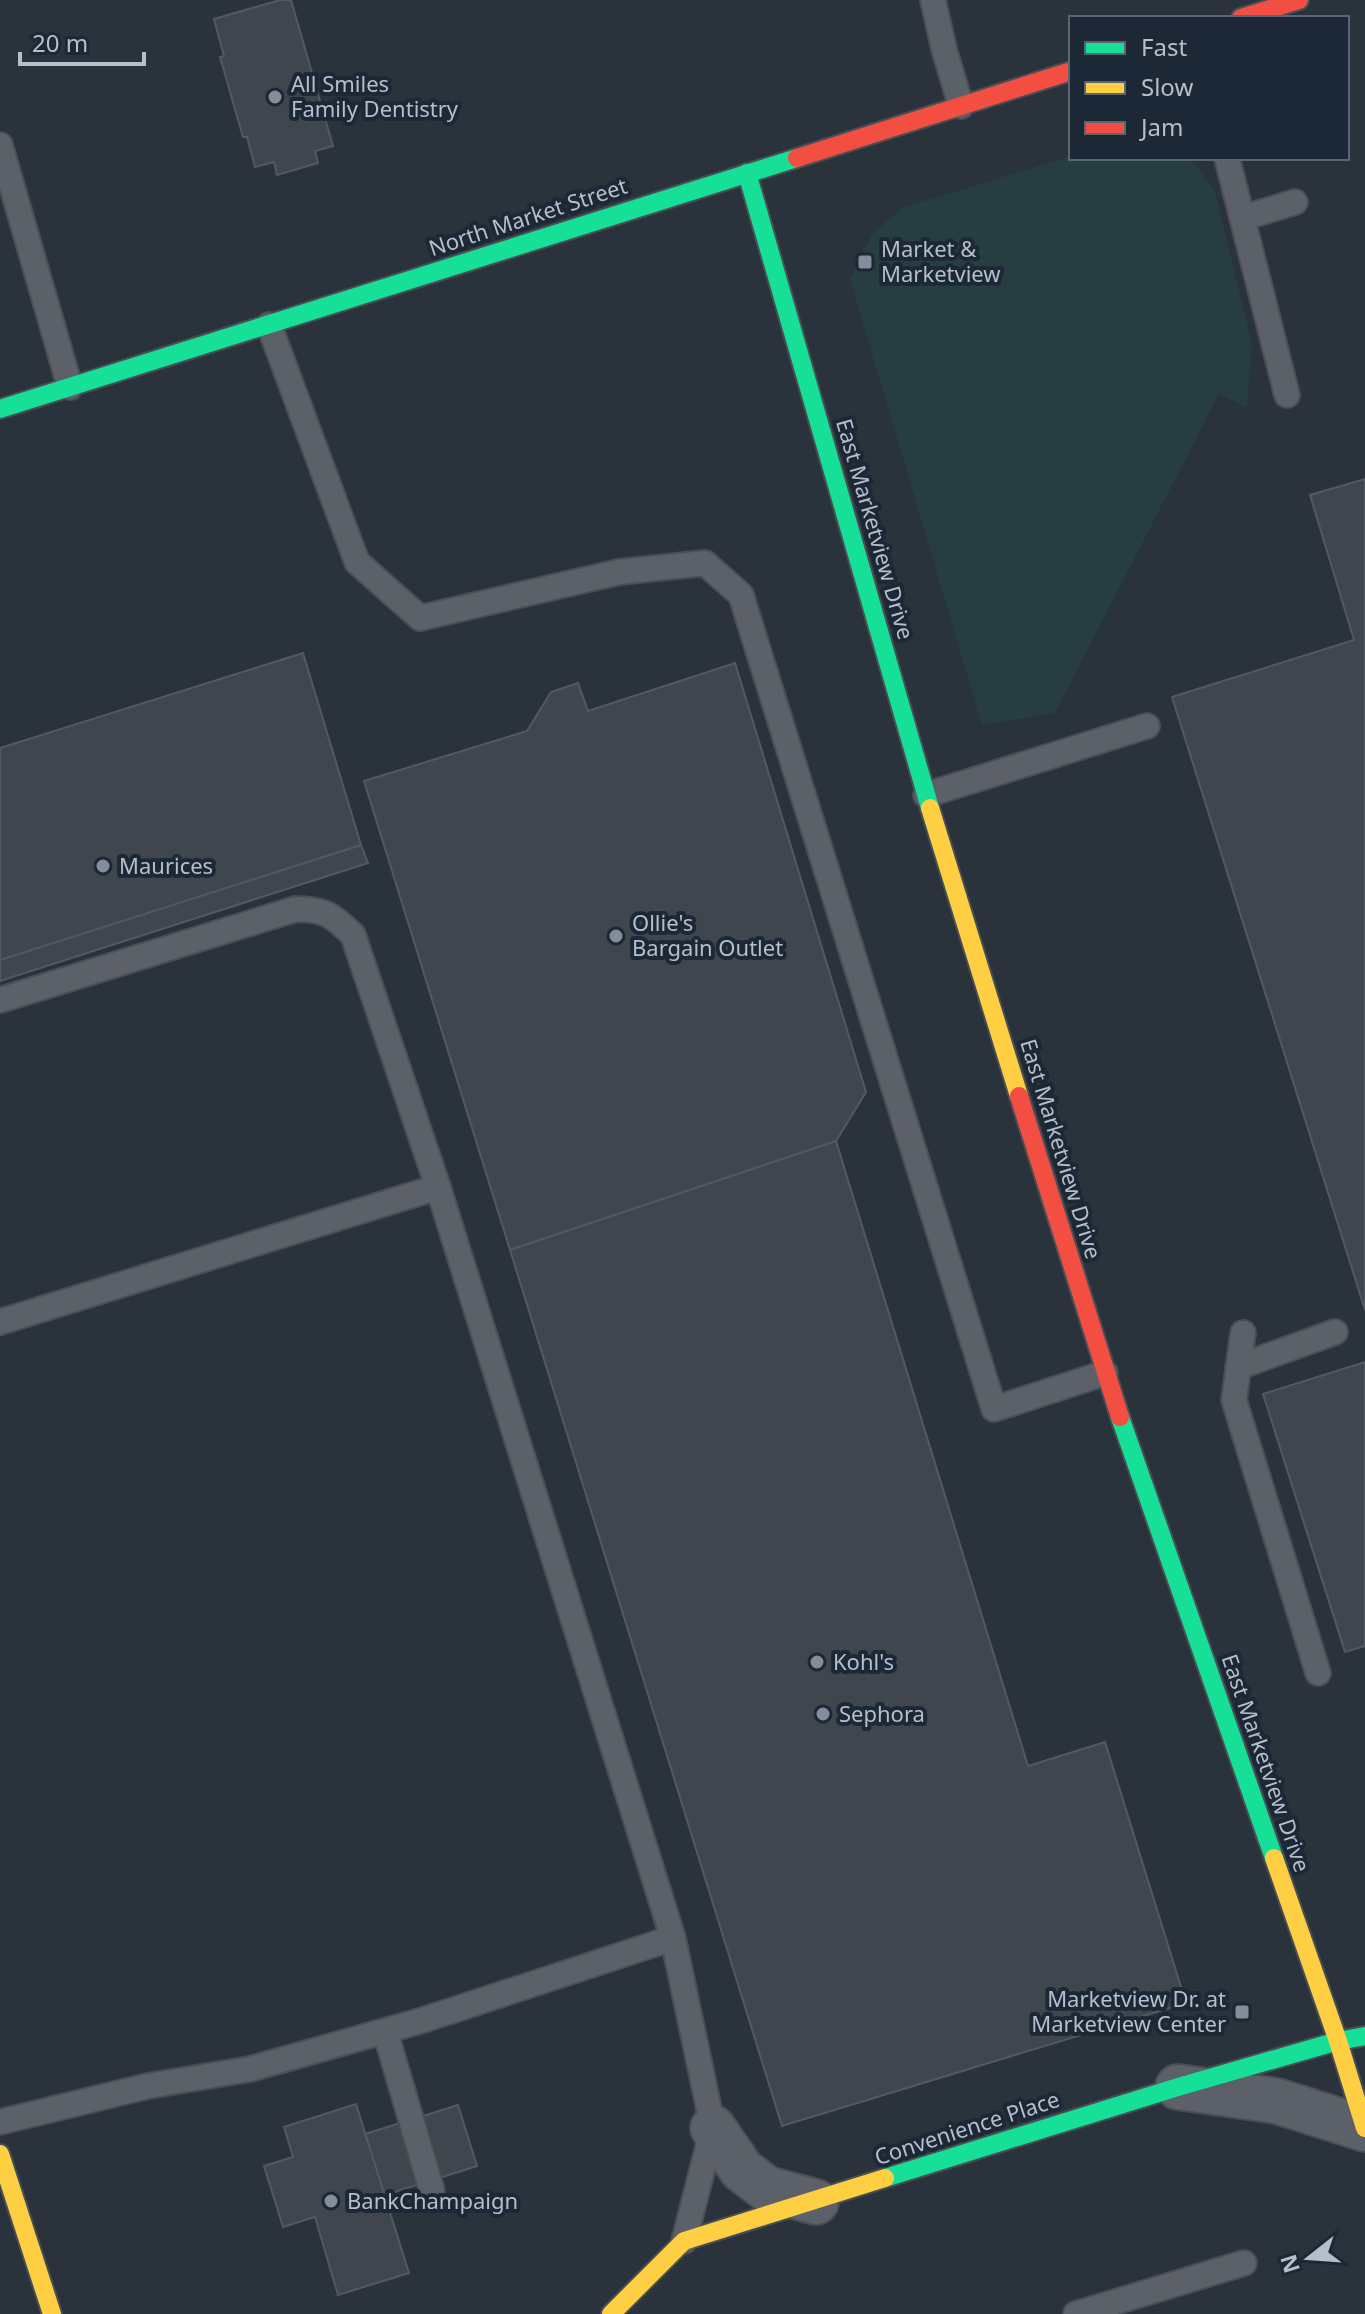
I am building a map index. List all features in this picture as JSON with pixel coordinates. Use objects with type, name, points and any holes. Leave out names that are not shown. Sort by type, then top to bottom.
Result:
[{"type":"main road","points":[[1247,16],[1299,0]]},
{"type":"main road","name":"North Market Street","points":[[0,409],[1069,72]]},
{"type":"main road","name":"East Marketview Drive","points":[[747,173],[926,795],[1105,1373],[1338,2041],[1365,2129]]},
{"type":"main road","name":"Convenience Place","points":[[611,2314],[684,2241],[1178,2087],[1365,2036]]},
{"type":"main road","points":[[0,2154],[52,2314]]},
{"type":"street","points":[[1178,2087],[1277,2101],[1365,2129]]},
{"type":"street","points":[[713,2128],[742,2170],[767,2189],[816,2202]]},
{"type":"lane","points":[[933,0],[961,106]]},
{"type":"lane","points":[[0,145],[70,387]]},
{"type":"lane","points":[[1228,160],[1287,395]]},
{"type":"lane","points":[[1243,218],[1295,202]]},
{"type":"lane","points":[[269,325],[357,562],[420,618],[619,572],[705,563],[741,595],[994,1409],[1105,1373]]},
{"type":"lane","points":[[926,795],[1147,726]]},
{"type":"lane","points":[[0,1000],[296,909],[316,909],[332,915],[353,935],[438,1187],[673,1938],[713,2128],[684,2241]]},
{"type":"lane","points":[[0,1322],[438,1187]]},
{"type":"lane","points":[[1238,1367],[1335,1332]]},
{"type":"lane","points":[[1243,1333],[1234,1400],[1318,1673]]},
{"type":"lane","points":[[0,2122],[148,2086],[250,2069],[385,2031],[673,1938]]},
{"type":"lane","points":[[385,2031],[432,2191]]},
{"type":"lane","points":[[1076,2314],[1244,2263]]},
{"type":"green space","points":[[1069,157],[1069,160],[1192,160],[1215,191],[1252,345],[1247,408],[1219,394],[1055,713],[982,725],[850,279],[872,234],[902,208]]},
{"type":"building","name":"All Smiles Family Dentistry","points":[[280,0],[291,0],[333,146],[315,151],[318,163],[277,175],[274,162],[255,167],[220,57],[224,56],[214,19]]},
{"type":"building","points":[[1365,479],[1365,1310],[1172,697],[1354,640],[1310,495]]},
{"type":"building","points":[[303,653],[361,845],[0,960],[0,748]]},
{"type":"building","name":"Ollie's Bargain Outlet","points":[[735,663],[866,1092],[836,1141],[510,1250],[364,781],[527,731],[551,692],[578,683],[588,711]]},
{"type":"building","points":[[361,845],[368,863],[0,981],[0,960]]},
{"type":"building","name":"Kohl's","points":[[836,1141],[1028,1766],[1105,1742],[1186,2003],[782,2126],[510,1250]]},
{"type":"building","points":[[1365,1362],[1365,1646],[1345,1652],[1263,1394]]},
{"type":"building","name":"BankChampaign","points":[[356,2104],[409,2273],[338,2295],[315,2217],[283,2227],[264,2166],[293,2157],[284,2127]]},
{"type":"building","points":[[458,2105],[477,2166],[385,2195],[365,2134]]},
{"type":"traffic: fast","points":[[0,409],[797,158]]},
{"type":"traffic: fast","points":[[747,173],[930,808]]},
{"type":"traffic: fast","points":[[1120,1417],[1274,1858]]},
{"type":"traffic: fast","points":[[885,2178],[1178,2087],[1365,2036]]},
{"type":"traffic: slow","points":[[930,808],[1019,1096]]},
{"type":"traffic: slow","points":[[1274,1858],[1365,2128]]},
{"type":"traffic: slow","points":[[0,2154],[52,2314]]},
{"type":"traffic: slow","points":[[611,2314],[684,2241],[885,2178]]},
{"type":"traffic: jam","points":[[1247,16],[1299,0]]},
{"type":"traffic: jam","points":[[797,158],[1069,72]]},
{"type":"traffic: jam","points":[[1019,1096],[1120,1417]]},
{"type":"place","name":"All Smiles Family Dentistry","points":[[275,97]]},
{"type":"place","name":"Market & Marketview","points":[[865,262]]},
{"type":"place","name":"Maurices","points":[[103,866]]},
{"type":"place","name":"Ollie's Bargain Outlet","points":[[616,936]]},
{"type":"place","name":"Kohl's","points":[[817,1662]]},
{"type":"place","name":"Sephora","points":[[823,1714]]},
{"type":"place","name":"Marketview Dr. at Marketview Center","points":[[1242,2012]]},
{"type":"place","name":"BankChampaign","points":[[331,2201]]}]
